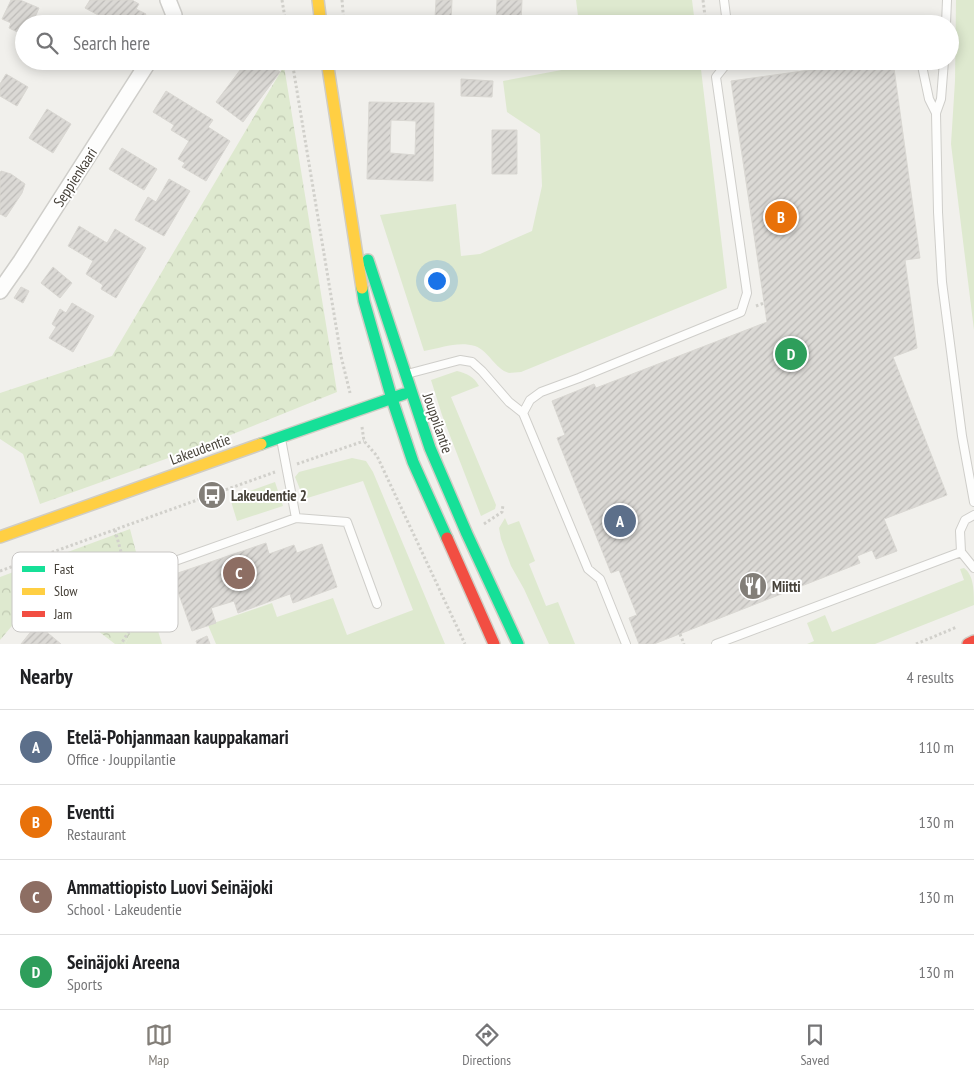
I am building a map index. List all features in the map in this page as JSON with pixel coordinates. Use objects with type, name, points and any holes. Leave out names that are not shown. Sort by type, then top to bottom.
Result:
[{"type":"main road","points":[[318,0],[320,15]]},
{"type":"main road","name":"Jouppilantie","points":[[328,70],[364,301],[392,399],[413,462],[494,644]]},
{"type":"main road","name":"Jouppilantie","points":[[350,205],[433,456],[518,644]]},
{"type":"main road","name":"Lakeudentie","points":[[0,537],[411,392]]},
{"type":"main road","points":[[968,644],[974,642]]},
{"type":"street","points":[[168,0],[174,15]]},
{"type":"street","name":"Seppienkaari","points":[[0,291],[143,70]]},
{"type":"lane","points":[[724,0],[726,15]]},
{"type":"lane","points":[[946,15],[947,0]]},
{"type":"lane","points":[[523,413],[530,400],[541,392],[741,312],[748,292],[716,77],[722,70]]},
{"type":"lane","points":[[923,70],[929,99],[936,113]]},
{"type":"lane","points":[[943,70],[941,99],[936,113],[938,212],[942,282],[962,436],[974,502]]},
{"type":"lane","points":[[405,374],[460,360],[472,362],[509,402],[523,413],[588,569],[600,579],[626,644]]},
{"type":"lane","points":[[281,437],[296,518]]},
{"type":"lane","points":[[974,515],[965,520],[960,531],[961,552],[974,568]]},
{"type":"lane","points":[[178,560],[296,518],[347,522],[378,604]]},
{"type":"lane","points":[[716,644],[961,552]]},
{"type":"path","points":[[282,0],[284,15]]},
{"type":"path","points":[[342,0],[343,15]]},
{"type":"path","points":[[703,0],[705,15]]},
{"type":"path","points":[[293,70],[341,356],[350,393],[362,427],[364,441],[377,456],[465,644]]},
{"type":"path","points":[[52,552],[364,441]]},
{"type":"path","points":[[482,525],[502,512],[503,505]]},
{"type":"path","points":[[115,530],[121,552]]},
{"type":"path","points":[[0,570],[12,566]]},
{"type":"path","points":[[916,644],[957,627]]},
{"type":"path","points":[[120,644],[127,632]]},
{"type":"path","points":[[680,634],[684,644]]},
{"type":"green space","points":[[576,0],[692,0],[694,15],[578,15]]},
{"type":"green space","points":[[956,0],[974,0],[974,330],[951,144],[955,70],[959,70],[959,15],[956,15]]},
{"type":"green space","points":[[282,70],[285,70],[337,392],[213,442],[40,504],[23,454],[0,439],[0,393],[112,356]]},
{"type":"green space","points":[[562,70],[701,70],[727,288],[521,372],[509,373],[504,371],[480,348],[475,346],[456,345],[424,351],[380,215],[456,204],[461,256],[480,254],[532,231],[542,186],[540,134],[507,112],[503,81]]},
{"type":"green space","points":[[457,371],[470,376],[479,386],[451,397],[496,505],[495,509],[481,516],[442,415],[431,380]]},
{"type":"green space","points":[[352,458],[366,461],[373,472],[445,644],[216,644],[208,625],[272,603],[277,617],[333,598],[347,635],[413,610],[363,481],[304,499],[295,477],[299,472]]},
{"type":"green space","points":[[275,482],[283,506],[237,521],[230,498]]},
{"type":"green space","points":[[505,518],[508,525],[519,521],[535,561],[529,564],[546,606],[558,602],[575,644],[549,644],[524,589],[511,566],[501,539],[499,528]]},
{"type":"green space","points":[[130,529],[136,552],[68,552]]},
{"type":"green space","points":[[964,568],[972,579],[974,605],[875,644],[807,644],[814,641],[807,623],[825,615],[832,632],[964,580],[960,569]]},
{"type":"green space","points":[[12,573],[12,626],[0,640],[0,577]]},
{"type":"green space","points":[[99,632],[131,632],[125,644],[115,644]]},
{"type":"green space","points":[[131,632],[158,632],[162,644],[125,644]]},
{"type":"building","points":[[11,0],[20,0],[39,8],[36,15],[15,15],[15,31],[9,28],[11,23],[2,19]]},
{"type":"building","points":[[90,0],[132,0],[139,4],[136,9],[146,14],[98,15],[85,8]]},
{"type":"building","points":[[436,0],[452,0],[451,15],[435,15]]},
{"type":"building","points":[[497,0],[522,0],[521,15],[496,15]]},
{"type":"building","points":[[240,70],[277,70],[280,72],[243,122],[216,102]]},
{"type":"building","points":[[810,70],[894,70],[920,258],[905,260],[917,348],[893,357],[947,495],[884,519],[897,551],[876,559],[872,550],[857,556],[860,563],[654,644],[639,644],[629,618],[637,615],[619,570],[611,573],[557,438],[565,435],[552,401],[594,384],[596,388],[767,322],[731,81]]},
{"type":"building","points":[[6,74],[28,87],[17,106],[0,96],[0,84]]},
{"type":"building","points":[[461,79],[493,81],[492,97],[461,96]]},
{"type":"building","points":[[166,91],[213,120],[208,127],[230,141],[206,181],[182,167],[185,163],[178,159],[189,141],[171,130],[174,125],[153,112]]},
{"type":"building","points":[[369,102],[434,103],[433,181],[367,179]],"holes":[[[391,120],[416,121],[415,155],[390,153]]]},
{"type":"building","points":[[47,109],[71,124],[53,153],[29,138]]},
{"type":"building","points":[[492,130],[517,130],[517,174],[492,174]]},
{"type":"building","points":[[122,148],[157,169],[144,190],[109,169]]},
{"type":"building","points":[[1,171],[11,174],[25,184],[22,193],[6,217],[0,214]]},
{"type":"building","points":[[169,179],[190,191],[164,236],[135,220],[148,197],[156,202]]},
{"type":"building","points":[[79,226],[107,243],[115,229],[146,248],[116,298],[101,289],[103,285],[86,274],[93,261],[68,246]]},
{"type":"building","points":[[53,267],[72,283],[60,298],[41,283]]},
{"type":"building","points":[[21,287],[29,291],[23,303],[14,298]]},
{"type":"building","points":[[72,303],[94,316],[73,352],[49,338],[56,327],[52,324],[60,309],[66,313]]},
{"type":"building","points":[[266,543],[269,554],[294,545],[297,553],[322,544],[337,587],[293,603],[290,594],[238,613],[234,601],[211,608],[216,623],[192,631],[178,592],[178,573]]},
{"type":"building","points":[[31,632],[47,632],[61,644],[21,644]]},
{"type":"building","points":[[207,636],[210,644],[197,644],[196,641]]},
{"type":"traffic: fast","points":[[368,260],[430,448],[518,644]]},
{"type":"traffic: fast","points":[[362,288],[392,399],[413,462],[447,538]]},
{"type":"traffic: fast","points":[[261,444],[404,394]]},
{"type":"traffic: slow","points":[[318,0],[320,15]]},
{"type":"traffic: slow","points":[[328,70],[362,288]]},
{"type":"traffic: slow","points":[[0,537],[261,444]]},
{"type":"traffic: jam","points":[[447,538],[494,644]]},
{"type":"traffic: jam","points":[[968,644],[974,641]]},
{"type":"place","name":"Eventti","points":[[781,217]]},
{"type":"place","name":"Seinäjoki Areena","points":[[791,354]]},
{"type":"place","name":"Lakeudentie 2","points":[[212,495]]},
{"type":"place","name":"Etelä-Pohjanmaan kauppakamari","points":[[620,521]]},
{"type":"place","name":"Ammattiopisto Luovi Seinäjoki","points":[[239,573]]},
{"type":"place","name":"Miitti","points":[[753,586]]}]
